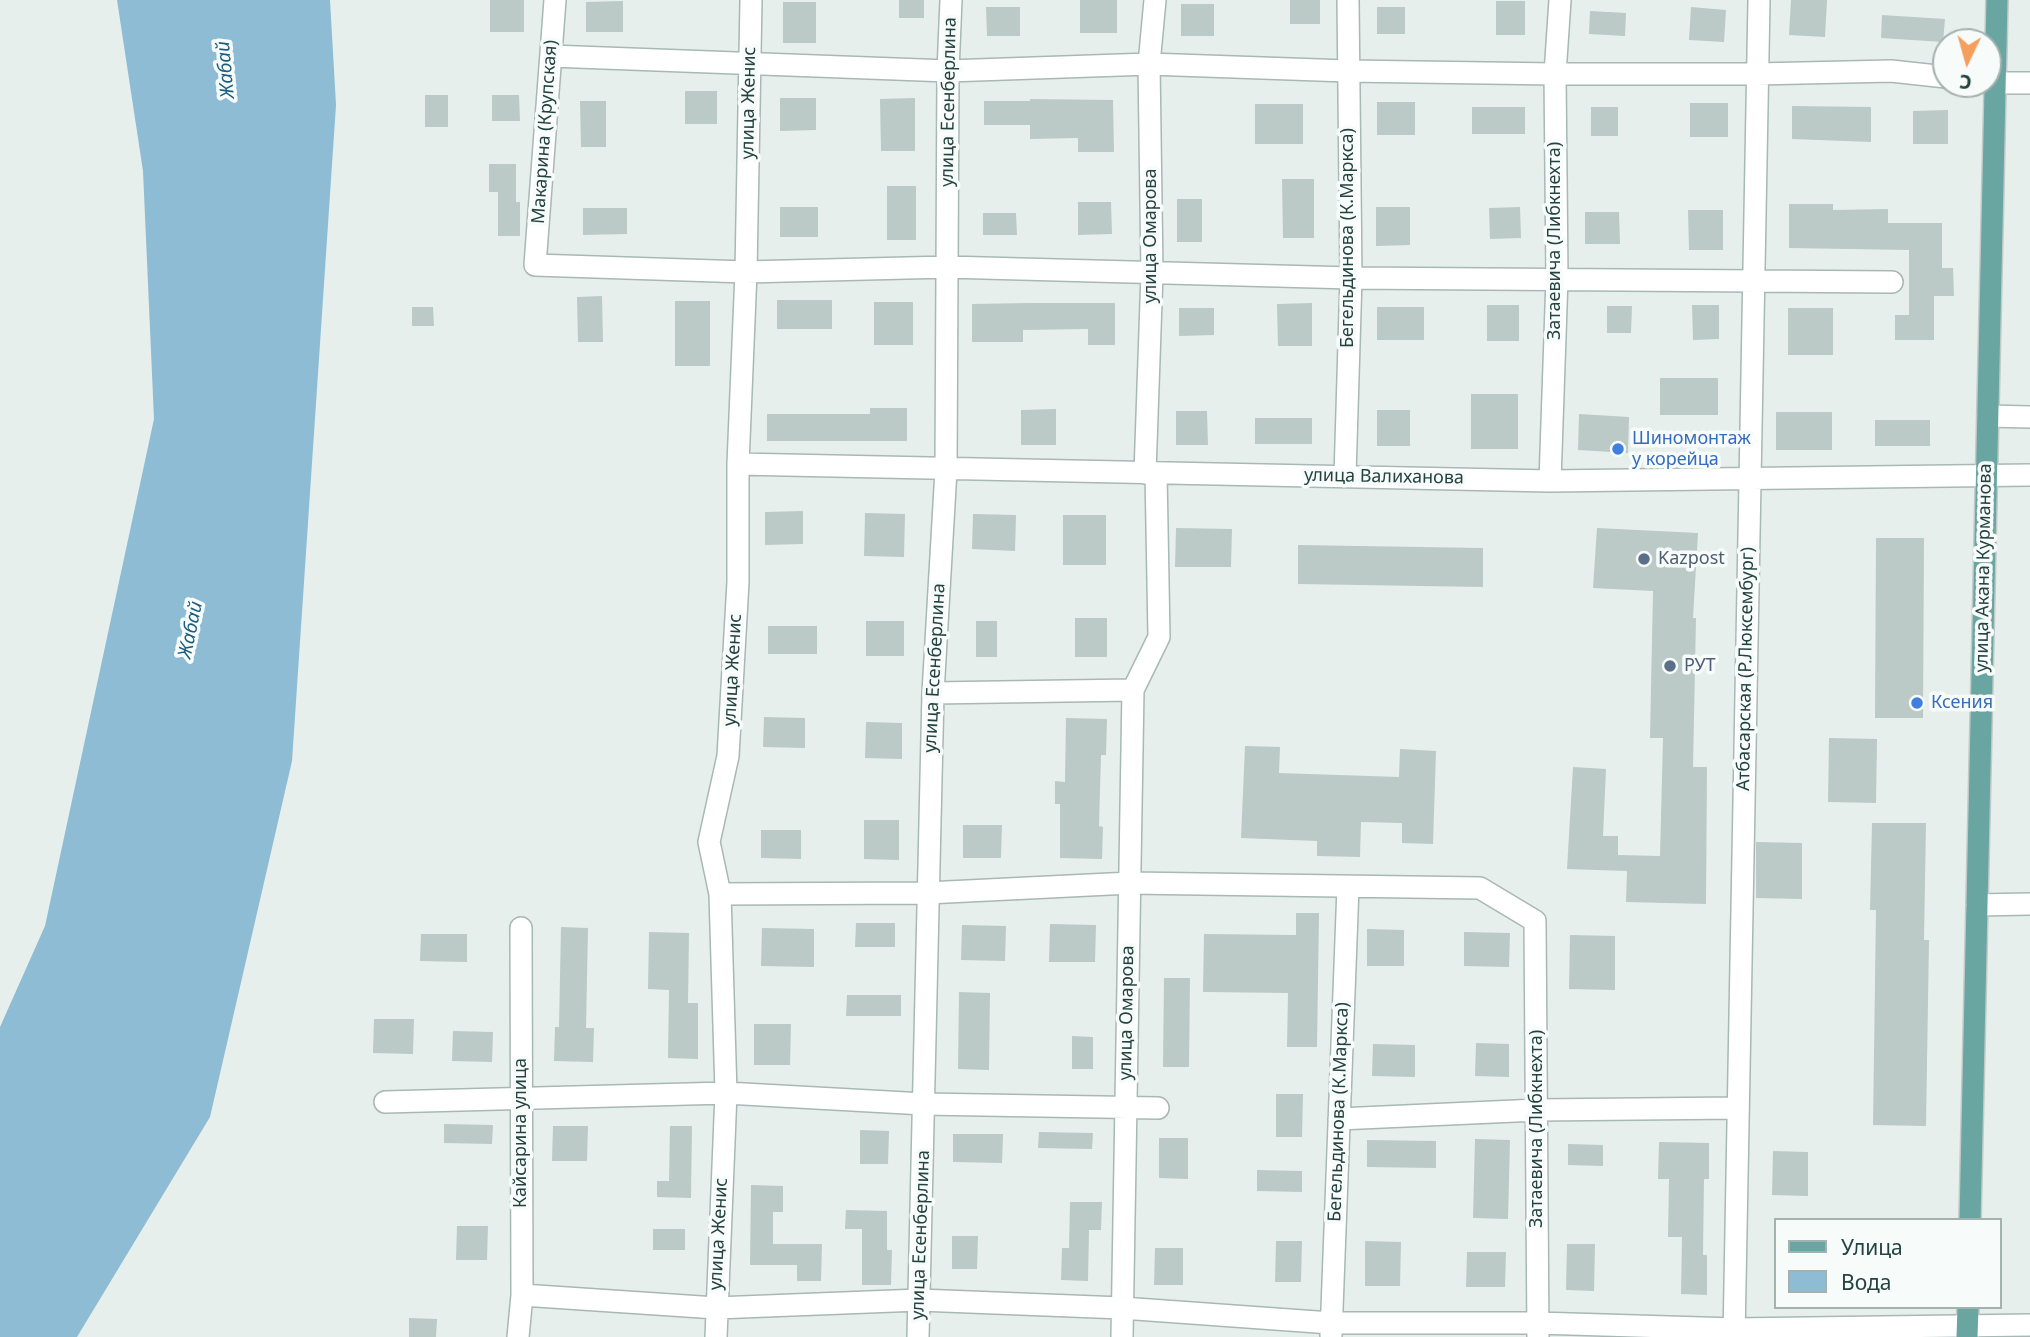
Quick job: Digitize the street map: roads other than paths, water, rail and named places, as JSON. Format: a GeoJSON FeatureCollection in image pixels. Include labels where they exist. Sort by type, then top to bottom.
{"type":"FeatureCollection","features":[{"type":"Feature","properties":{"kind":"main road","name":"улица Акана Курманова"},"geometry":{"type":"LineString","coordinates":[[1995,28],[1997,0]]}},
{"type":"Feature","properties":{"kind":"main road","name":"улица Акана Курманова"},"geometry":{"type":"LineString","coordinates":[[1970,1218],[1988,416],[1992,98]]}},
{"type":"Feature","properties":{"kind":"street","name":"Макарина (Крупская)"},"geometry":{"type":"LineString","coordinates":[[555,0],[535,265],[746,272]]}},
{"type":"Feature","properties":{"kind":"street","name":"улица Женис"},"geometry":{"type":"LineString","coordinates":[[716,1337],[726,1093],[720,894],[709,842],[728,755],[737,582],[751,0]]}},
{"type":"Feature","properties":{"kind":"street","name":"улица Есенберлина"},"geometry":{"type":"LineString","coordinates":[[918,1337],[933,694],[946,470],[948,71],[951,0]]}},
{"type":"Feature","properties":{"kind":"street","name":"улица Омарова"},"geometry":{"type":"LineString","coordinates":[[1122,1337],[1133,690],[1159,636],[1151,473],[1149,64],[1155,0]]}},
{"type":"Feature","properties":{"kind":"street","name":"Бегельдинова (К.Маркса)"},"geometry":{"type":"LineString","coordinates":[[1345,476],[1351,278],[1348,0]]}},
{"type":"Feature","properties":{"kind":"street","name":"Затаевича (Либкнехта)"},"geometry":{"type":"LineString","coordinates":[[1549,481],[1557,278],[1555,74],[1560,0]]}},
{"type":"Feature","properties":{"kind":"street","name":"Атбасарская (Р.Люксембург)"},"geometry":{"type":"LineString","coordinates":[[1734,1333],[1759,0]]}},
{"type":"Feature","properties":{"kind":"street"},"geometry":{"type":"LineString","coordinates":[[551,56],[948,71],[1149,64],[1555,74],[1891,71],[1932,76]]}},
{"type":"Feature","properties":{"kind":"street"},"geometry":{"type":"LineString","coordinates":[[2002,83],[2030,83]]}},
{"type":"Feature","properties":{"kind":"street"},"geometry":{"type":"LineString","coordinates":[[746,272],[947,267],[1351,278],[1892,282]]}},
{"type":"Feature","properties":{"kind":"street"},"geometry":{"type":"LineString","coordinates":[[1988,416],[2030,417]]}},
{"type":"Feature","properties":{"kind":"street","name":"улица Валиханова"},"geometry":{"type":"LineString","coordinates":[[738,464],[1549,481],[2030,475]]}},
{"type":"Feature","properties":{"kind":"street"},"geometry":{"type":"LineString","coordinates":[[933,694],[1133,690]]}},
{"type":"Feature","properties":{"kind":"street"},"geometry":{"type":"LineString","coordinates":[[720,894],[928,893],[1130,883],[1348,887]]}},
{"type":"Feature","properties":{"kind":"street","name":"Бегельдинова (К.Маркса)"},"geometry":{"type":"LineString","coordinates":[[1331,1330],[1348,887]]}},
{"type":"Feature","properties":{"kind":"street","name":"Затаевича (Либкнехта)"},"geometry":{"type":"LineString","coordinates":[[1348,887],[1480,888],[1535,921],[1538,1330]]}},
{"type":"Feature","properties":{"kind":"street"},"geometry":{"type":"LineString","coordinates":[[1977,905],[2030,904]]}},
{"type":"Feature","properties":{"kind":"street","name":"Кайсарина улица"},"geometry":{"type":"LineString","coordinates":[[518,1337],[522,1295],[521,928]]}},
{"type":"Feature","properties":{"kind":"street"},"geometry":{"type":"LineString","coordinates":[[385,1102],[726,1093],[924,1104],[1158,1108]]}},
{"type":"Feature","properties":{"kind":"street"},"geometry":{"type":"LineString","coordinates":[[1339,1119],[1537,1110],[1738,1108]]}},
{"type":"Feature","properties":{"kind":"street"},"geometry":{"type":"LineString","coordinates":[[522,1295],[716,1308],[919,1300],[1122,1308],[1331,1330],[1734,1333],[1968,1323],[2030,1325]]}},
{"type":"Feature","properties":{"kind":"water","name":"Жабай"},"geometry":{"type":"Polygon","coordinates":[[[117,0],[330,0],[336,105],[292,761],[210,1117],[77,1337],[0,1337],[0,1027],[45,926],[154,419],[143,171],[117,0]]]}},
{"type":"Feature","properties":{"kind":"place","name":"Шиномонтаж у корейца"},"geometry":{"type":"Point","coordinates":[1618,449]}},
{"type":"Feature","properties":{"kind":"place","name":"Kazpost"},"geometry":{"type":"Point","coordinates":[1644,559]}},
{"type":"Feature","properties":{"kind":"place","name":"РУТ"},"geometry":{"type":"Point","coordinates":[1670,666]}},
{"type":"Feature","properties":{"kind":"place","name":"Ксения"},"geometry":{"type":"Point","coordinates":[1917,703]}}]}
